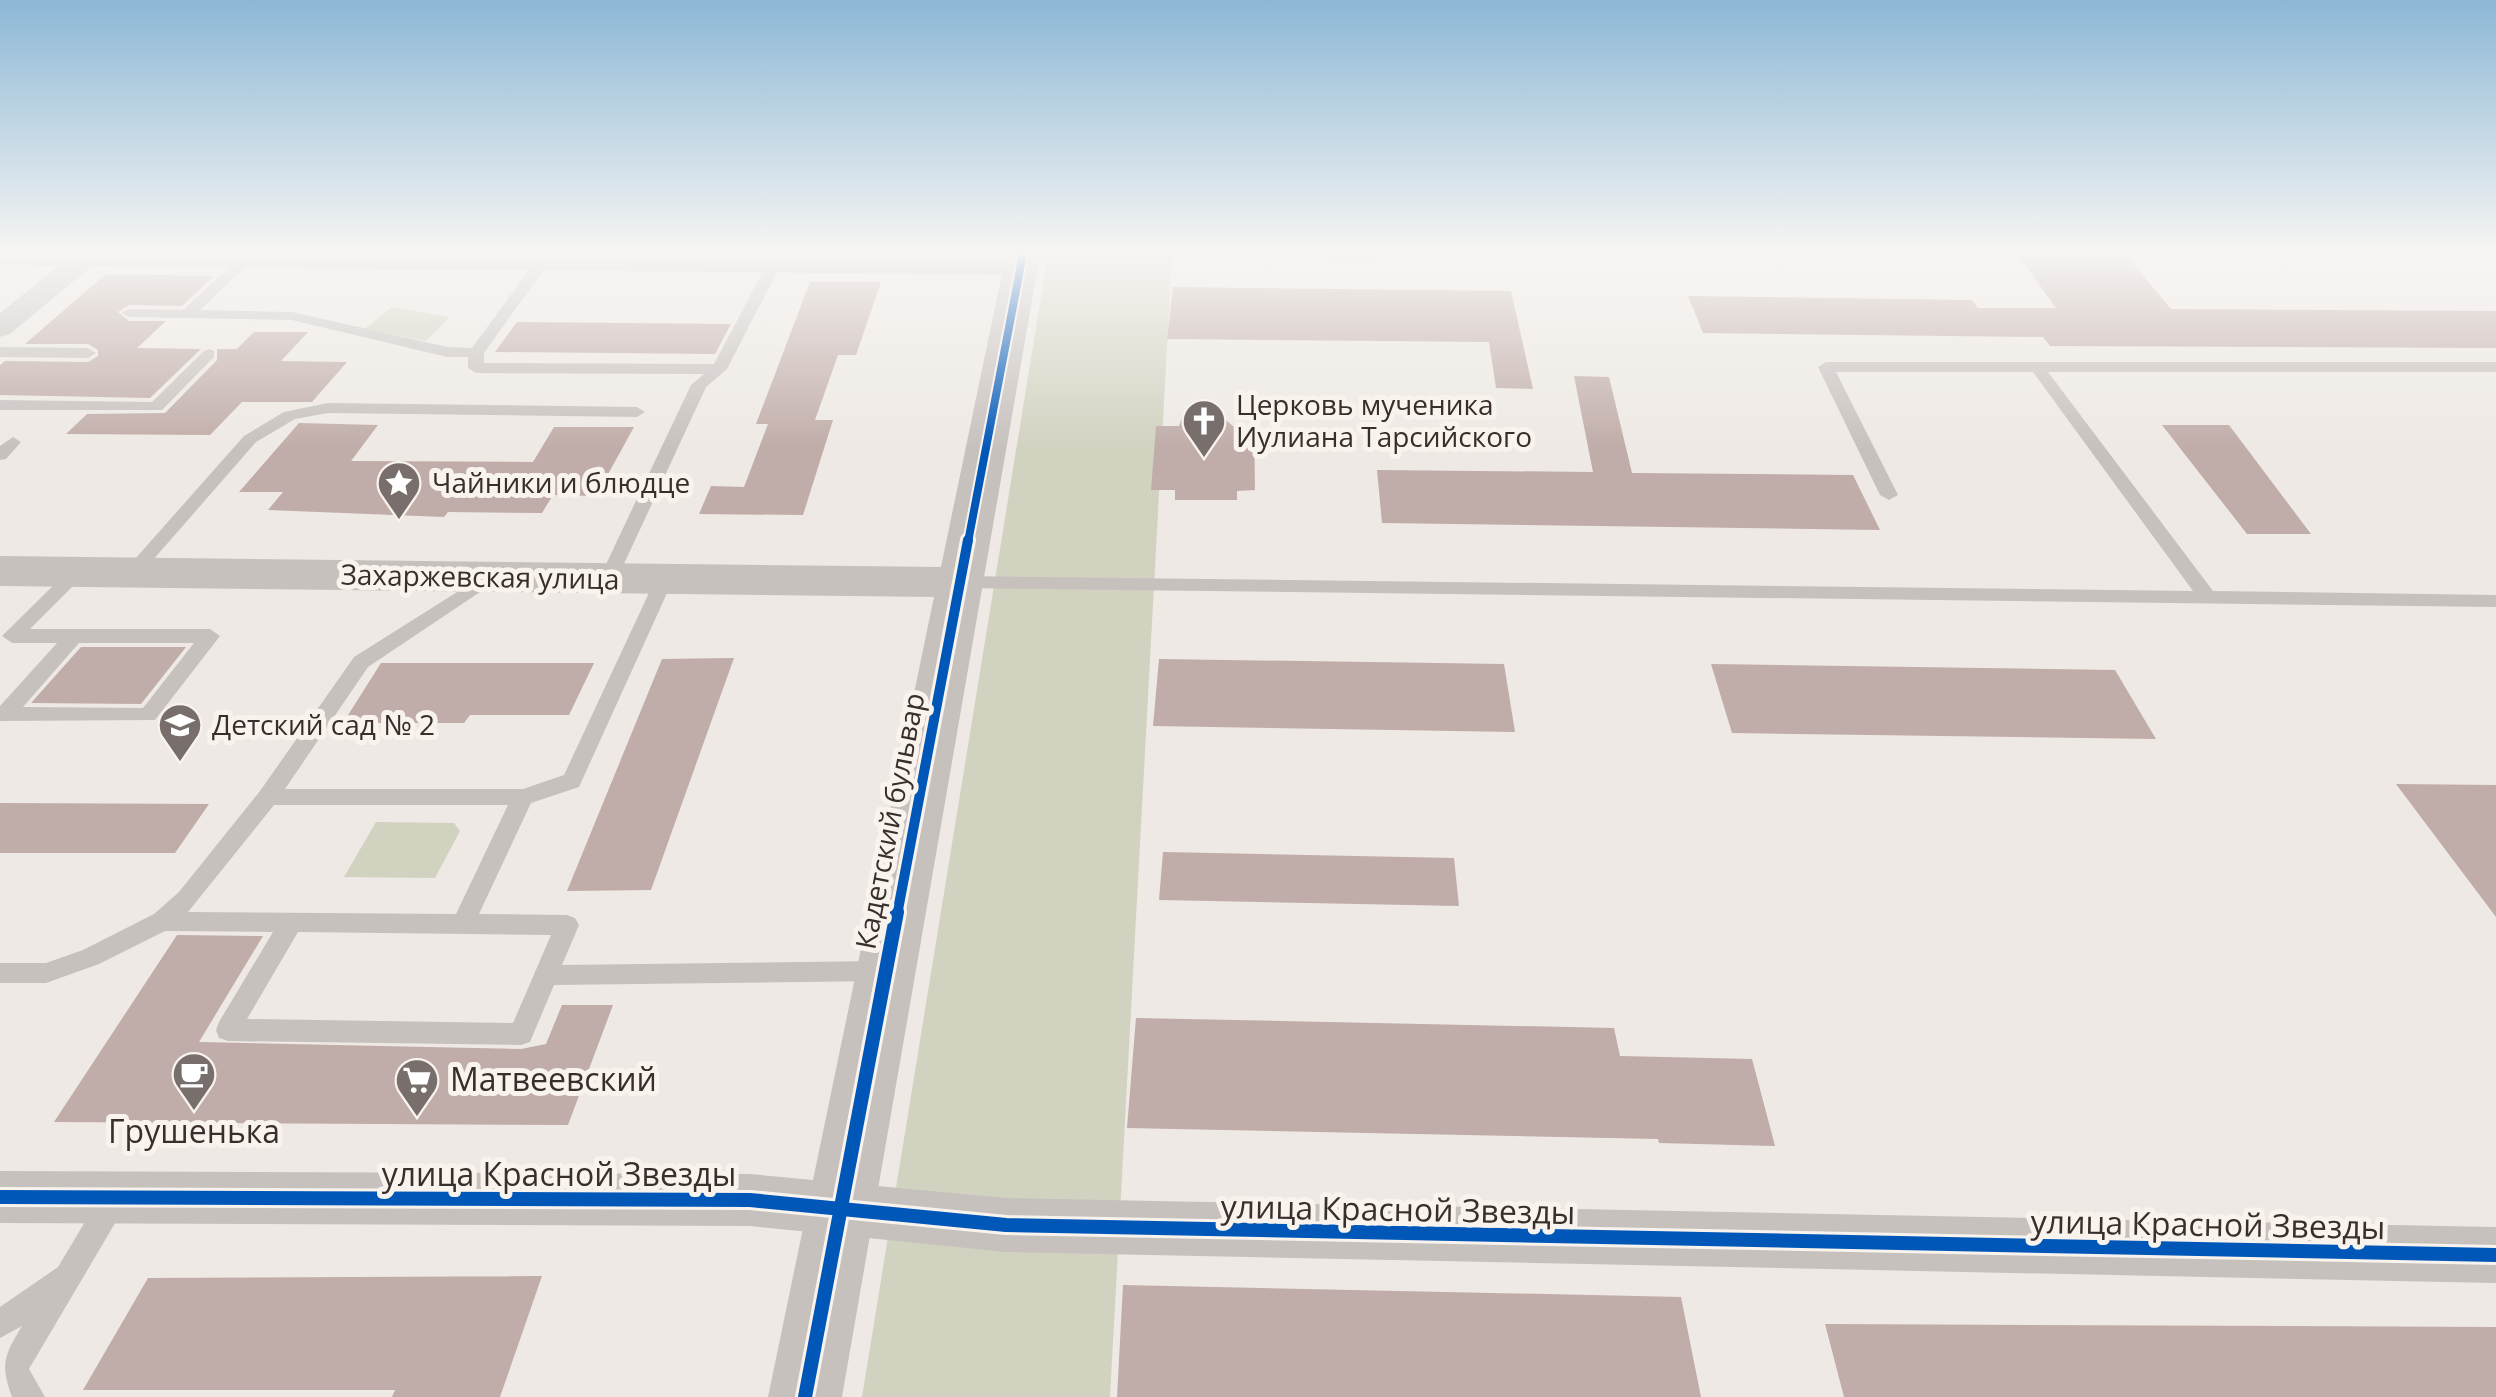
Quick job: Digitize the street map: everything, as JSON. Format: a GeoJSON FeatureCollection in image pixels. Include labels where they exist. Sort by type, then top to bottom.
{"type":"FeatureCollection","features":[{"type":"Feature","properties":{"kind":"street","name":"Кадетский бульвар"},"geometry":{"type":"LineString","coordinates":[[805,1397],[1011,319]]}},
{"type":"Feature","properties":{"kind":"street","name":"Захаржевская улица"},"geometry":{"type":"LineString","coordinates":[[0,571],[960,582]]}},
{"type":"Feature","properties":{"kind":"street","name":"улица Красной Звезды"},"geometry":{"type":"LineString","coordinates":[[0,1197],[750,1200],[950,1223],[1350,1235],[2496,1255]]}},
{"type":"Feature","properties":{"kind":"lane"},"geometry":{"type":"LineString","coordinates":[[306,319],[447,352],[476,354]]}},
{"type":"Feature","properties":{"kind":"lane"},"geometry":{"type":"LineString","coordinates":[[505,319],[476,354],[476,368],[719,370]]}},
{"type":"Feature","properties":{"kind":"lane"},"geometry":{"type":"LineString","coordinates":[[608,579],[699,386],[719,370],[755,319]]}},
{"type":"Feature","properties":{"kind":"lane"},"geometry":{"type":"LineString","coordinates":[[0,352],[88,353]]}},
{"type":"Feature","properties":{"kind":"lane"},"geometry":{"type":"LineString","coordinates":[[0,404],[156,407],[210,354]]}},
{"type":"Feature","properties":{"kind":"lane"},"geometry":{"type":"LineString","coordinates":[[2037,367],[2207,598]]}},
{"type":"Feature","properties":{"kind":"lane"},"geometry":{"type":"LineString","coordinates":[[1889,494],[1826,368],[2496,368]]}},
{"type":"Feature","properties":{"kind":"lane"},"geometry":{"type":"LineString","coordinates":[[133,572],[250,439],[290,415],[328,408],[637,412]]}},
{"type":"Feature","properties":{"kind":"lane"},"geometry":{"type":"LineString","coordinates":[[6,643],[77,572]]}},
{"type":"Feature","properties":{"kind":"lane"},"geometry":{"type":"LineString","coordinates":[[0,973],[46,973],[162,921],[187,899],[268,797],[361,662],[491,577]]}},
{"type":"Feature","properties":{"kind":"lane"},"geometry":{"type":"LineString","coordinates":[[268,797],[523,797],[572,782],[664,580]]}},
{"type":"Feature","properties":{"kind":"lane"},"geometry":{"type":"LineString","coordinates":[[960,582],[2496,601]]}},
{"type":"Feature","properties":{"kind":"lane"},"geometry":{"type":"LineString","coordinates":[[3,714],[148,716],[210,636],[74,636],[6,643]]}},
{"type":"Feature","properties":{"kind":"lane"},"geometry":{"type":"LineString","coordinates":[[3,714],[74,636]]}},
{"type":"Feature","properties":{"kind":"lane"},"geometry":{"type":"LineString","coordinates":[[462,924],[523,797]]}},
{"type":"Feature","properties":{"kind":"lane"},"geometry":{"type":"LineString","coordinates":[[162,921],[567,925],[521,1034],[228,1030],[291,923]]}},
{"type":"Feature","properties":{"kind":"lane"},"geometry":{"type":"LineString","coordinates":[[546,975],[884,972]]}},
{"type":"Feature","properties":{"kind":"lane"},"geometry":{"type":"LineString","coordinates":[[30,1397],[12,1370],[114,1198]]}},
{"type":"Feature","properties":{"kind":"lane"},"geometry":{"type":"LineString","coordinates":[[0,1324],[68,1277]]}},
{"type":"Feature","properties":{"kind":"green space"},"geometry":{"type":"Polygon","coordinates":[[[377,319],[447,319],[426,341],[365,329],[377,319]]]}},
{"type":"Feature","properties":{"kind":"green space"},"geometry":{"type":"Polygon","coordinates":[[[1037,319],[1168,319],[1110,1397],[862,1397],[1037,319]]]}},
{"type":"Feature","properties":{"kind":"green space"},"geometry":{"type":"Polygon","coordinates":[[[376,822],[454,823],[460,831],[435,878],[344,877],[376,822]]]}},
{"type":"Feature","properties":{"kind":"building"},"geometry":{"type":"Polygon","coordinates":[[[54,319],[127,319],[166,321],[137,348],[201,349],[150,398],[0,395],[0,365],[5,361],[88,362],[98,356],[98,350],[88,344],[25,344],[54,319]]]}},
{"type":"Feature","properties":{"kind":"building"},"geometry":{"type":"Polygon","coordinates":[[[796,319],[868,319],[856,355],[838,355],[815,420],[833,420],[803,515],[699,514],[711,486],[744,487],[768,424],[756,424],[796,319]]]}},
{"type":"Feature","properties":{"kind":"building"},"geometry":{"type":"Polygon","coordinates":[[[1169,319],[1517,319],[1533,389],[1496,388],[1489,342],[1167,339],[1169,319]]]}},
{"type":"Feature","properties":{"kind":"building"},"geometry":{"type":"Polygon","coordinates":[[[1697,319],[2496,319],[2496,348],[2050,346],[2043,337],[1703,333],[1697,319]]]}},
{"type":"Feature","properties":{"kind":"building"},"geometry":{"type":"Polygon","coordinates":[[[517,322],[731,324],[715,354],[495,352],[517,322]]]}},
{"type":"Feature","properties":{"kind":"building"},"geometry":{"type":"Polygon","coordinates":[[[254,332],[308,332],[281,361],[347,362],[312,402],[242,402],[210,435],[66,434],[87,414],[165,413],[217,360],[217,349],[237,349],[254,332]]]}},
{"type":"Feature","properties":{"kind":"building"},"geometry":{"type":"Polygon","coordinates":[[[1574,376],[1609,377],[1632,473],[1853,475],[1880,530],[1382,523],[1377,470],[1593,472],[1574,376]]]}},
{"type":"Feature","properties":{"kind":"building","name":"Церковь мученика Иулиана Тарсийского"},"geometry":{"type":"Polygon","coordinates":[[[1204,413],[1220,415],[1234,427],[1254,427],[1255,490],[1237,491],[1237,500],[1175,500],[1175,490],[1151,490],[1156,426],[1179,426],[1182,418],[1204,413]]]}},
{"type":"Feature","properties":{"kind":"building"},"geometry":{"type":"Polygon","coordinates":[[[299,423],[378,425],[351,461],[533,462],[554,427],[634,427],[596,496],[553,495],[542,513],[448,512],[444,517],[268,510],[283,492],[239,492],[299,423]]]}},
{"type":"Feature","properties":{"kind":"building"},"geometry":{"type":"Polygon","coordinates":[[[2162,425],[2229,425],[2311,534],[2247,534],[2162,425]]]}},
{"type":"Feature","properties":{"kind":"building"},"geometry":{"type":"Polygon","coordinates":[[[81,647],[186,647],[141,704],[31,703],[81,647]]]}},
{"type":"Feature","properties":{"kind":"building"},"geometry":{"type":"Polygon","coordinates":[[[734,658],[651,890],[567,891],[662,659],[734,658]]]}},
{"type":"Feature","properties":{"kind":"building"},"geometry":{"type":"Polygon","coordinates":[[[1159,659],[1504,664],[1515,732],[1153,726],[1159,659]]]}},
{"type":"Feature","properties":{"kind":"building"},"geometry":{"type":"Polygon","coordinates":[[[381,663],[594,663],[569,715],[470,715],[464,723],[343,723],[381,663]]]}},
{"type":"Feature","properties":{"kind":"building"},"geometry":{"type":"Polygon","coordinates":[[[1711,664],[2115,670],[2156,739],[1732,733],[1711,664]]]}},
{"type":"Feature","properties":{"kind":"building"},"geometry":{"type":"Polygon","coordinates":[[[2396,784],[2496,785],[2496,917],[2396,784]]]}},
{"type":"Feature","properties":{"kind":"building"},"geometry":{"type":"Polygon","coordinates":[[[0,803],[209,804],[175,853],[0,853],[0,803]]]}},
{"type":"Feature","properties":{"kind":"building"},"geometry":{"type":"Polygon","coordinates":[[[1163,852],[1454,858],[1459,906],[1159,900],[1163,852]]]}},
{"type":"Feature","properties":{"kind":"building"},"geometry":{"type":"Polygon","coordinates":[[[177,935],[263,936],[199,1042],[521,1049],[546,1044],[562,1005],[613,1005],[568,1125],[54,1122],[177,935]]]}},
{"type":"Feature","properties":{"kind":"building"},"geometry":{"type":"Polygon","coordinates":[[[1136,1018],[1614,1028],[1620,1056],[1752,1059],[1775,1146],[1659,1143],[1658,1139],[1127,1128],[1136,1018]]]}},
{"type":"Feature","properties":{"kind":"building"},"geometry":{"type":"Polygon","coordinates":[[[542,1276],[500,1397],[392,1397],[395,1390],[83,1390],[148,1278],[542,1276]]]}},
{"type":"Feature","properties":{"kind":"building"},"geometry":{"type":"Polygon","coordinates":[[[1123,1285],[1681,1297],[1701,1397],[1117,1397],[1123,1285]]]}},
{"type":"Feature","properties":{"kind":"building"},"geometry":{"type":"Polygon","coordinates":[[[1825,1324],[2496,1327],[2496,1397],[1844,1397],[1825,1324]]]}},
{"type":"Feature","properties":{"kind":"cycle path"},"geometry":{"type":"LineString","coordinates":[[805,1397],[1011,319]]}},
{"type":"Feature","properties":{"kind":"cycle path"},"geometry":{"type":"LineString","coordinates":[[0,1197],[750,1200],[1006,1225],[2496,1255]]}},
{"type":"Feature","properties":{"kind":"place","name":"Церковь мученика Иулиана Тарсийского"},"geometry":{"type":"Point","coordinates":[1204,459]}},
{"type":"Feature","properties":{"kind":"place","name":"Чайники и блюдце"},"geometry":{"type":"Point","coordinates":[399,521]}},
{"type":"Feature","properties":{"kind":"place","name":"Детский сад № 2"},"geometry":{"type":"Point","coordinates":[180,763]}},
{"type":"Feature","properties":{"kind":"place","name":"Грушенька"},"geometry":{"type":"Point","coordinates":[194,1112]}},
{"type":"Feature","properties":{"kind":"place","name":"Матвеевский"},"geometry":{"type":"Point","coordinates":[417,1118]}}]}
